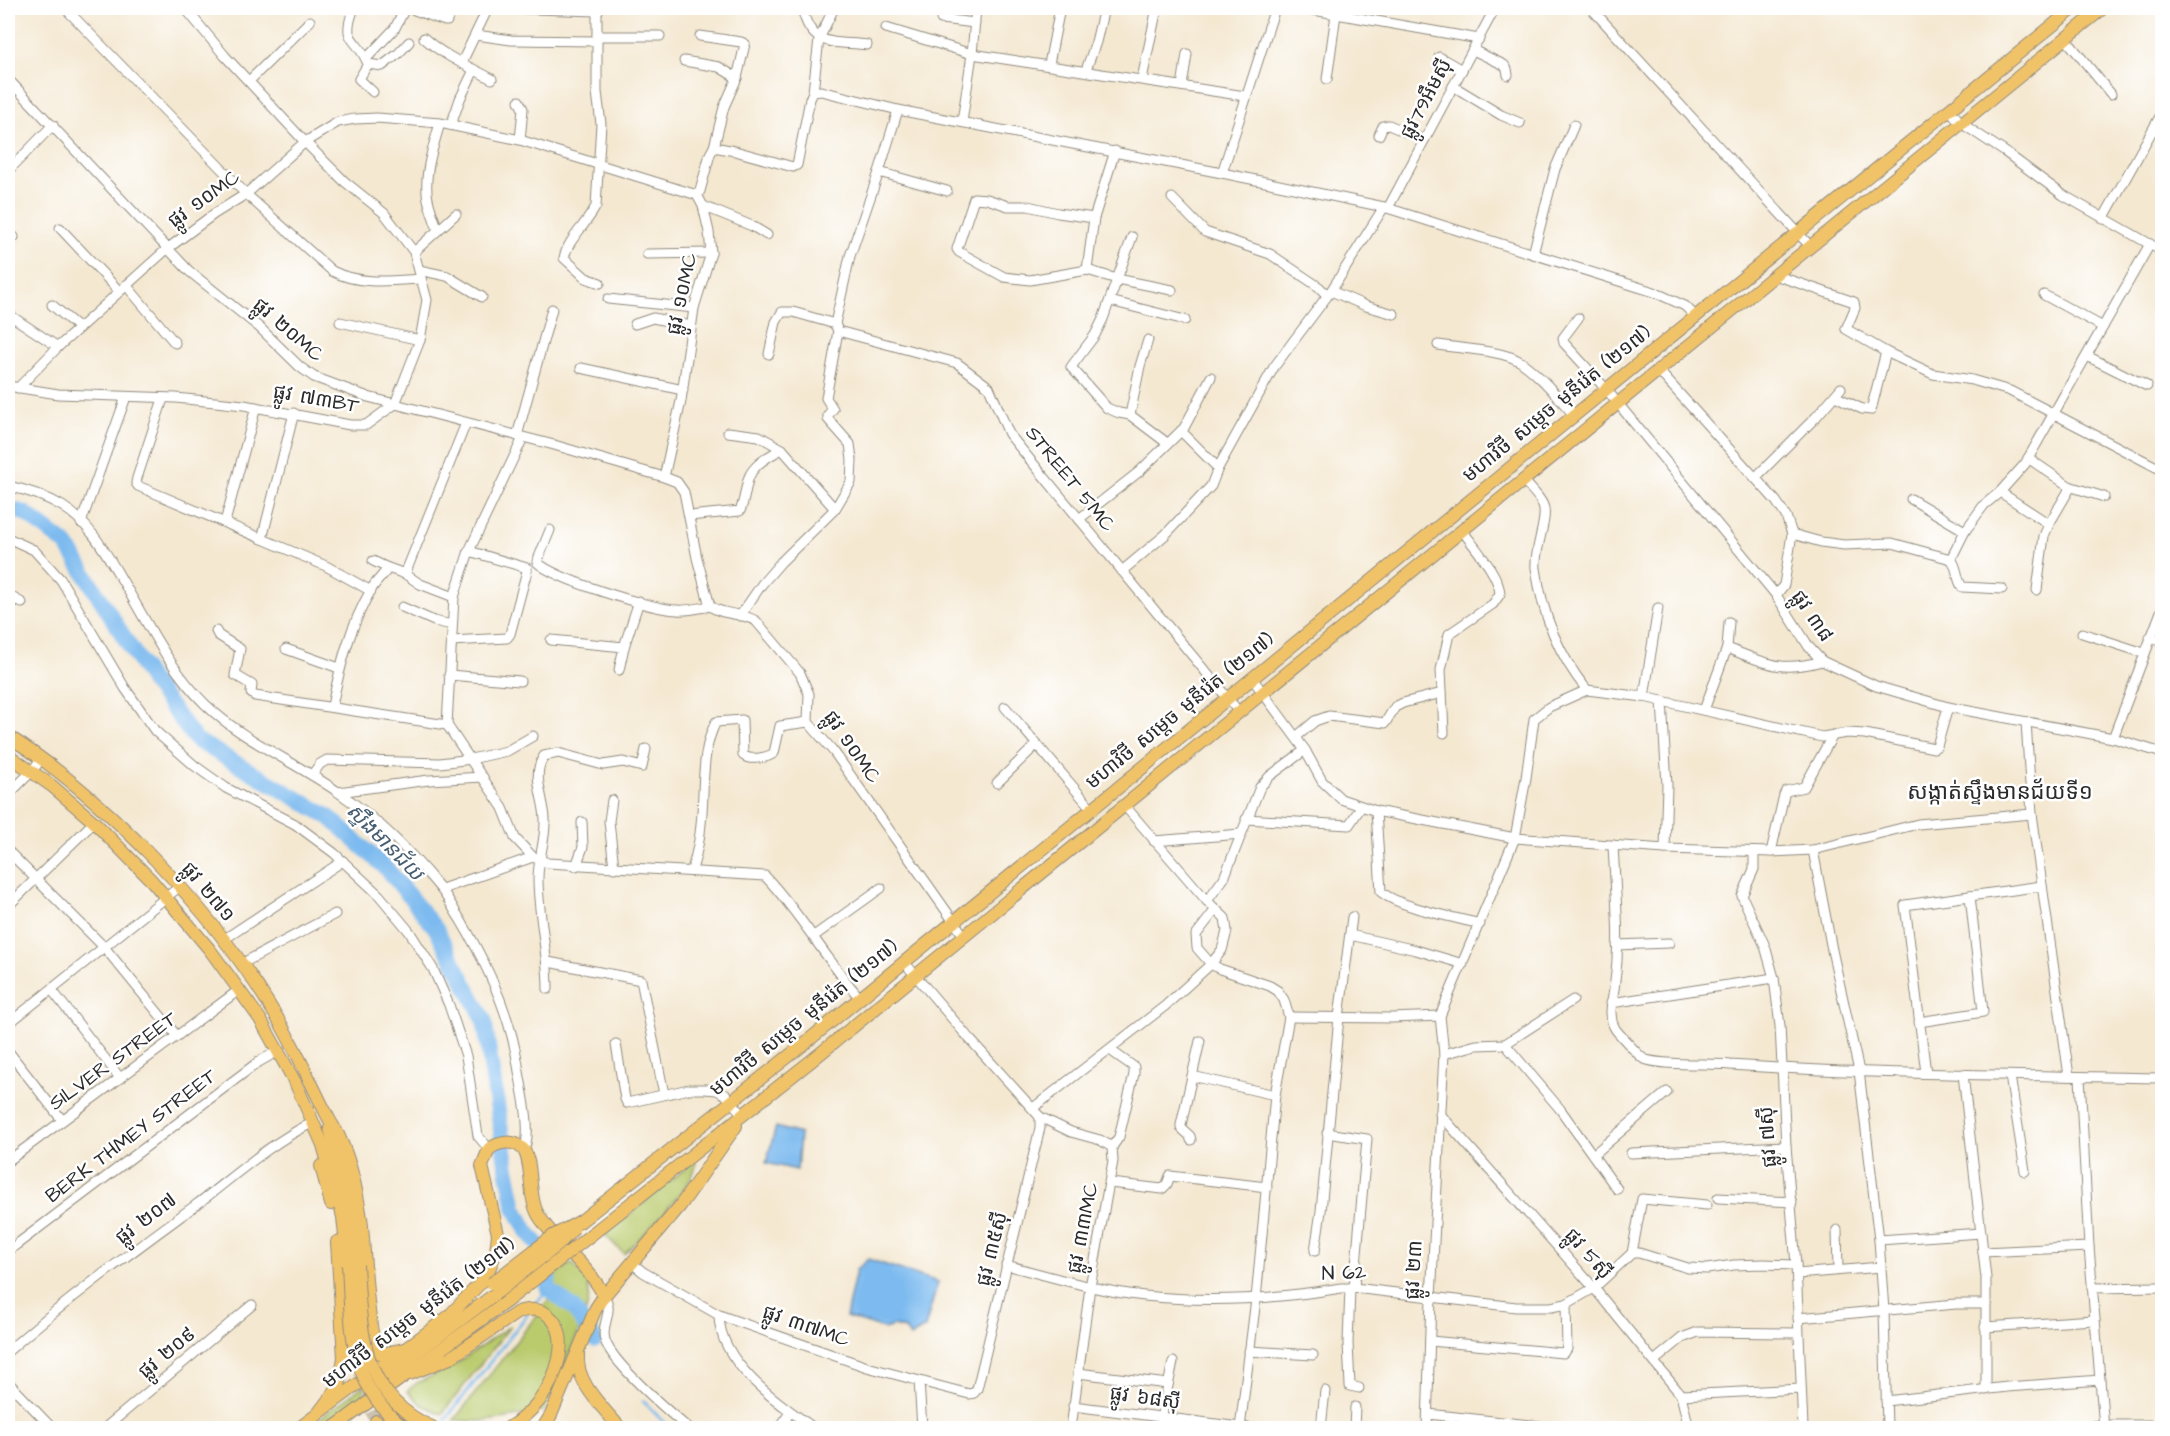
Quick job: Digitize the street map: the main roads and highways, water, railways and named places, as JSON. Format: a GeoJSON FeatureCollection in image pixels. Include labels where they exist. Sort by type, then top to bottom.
{"type":"FeatureCollection","features":[{"type":"Feature","properties":{"kind":"main road","name":"មហាវិថី សម្តេច មុនីរ៉េត (២១៧)"},"geometry":{"type":"LineString","coordinates":[[333,1428],[410,1374],[500,1292],[559,1244],[581,1221],[732,1102],[2074,8]]}},
{"type":"Feature","properties":{"kind":"main road","name":"មហាវិថី សម្តេច មុនីរ៉េត (២១៧)"},"geometry":{"type":"LineString","coordinates":[[299,1428],[450,1315],[500,1292],[592,1234],[915,976],[2103,8]]}},
{"type":"Feature","properties":{"kind":"main road","name":"ផ្លូវ ២៧១"},"geometry":{"type":"LineString","coordinates":[[8,736],[42,758],[106,812],[179,887],[223,940],[273,1010],[292,1043],[327,1117]]}},
{"type":"Feature","properties":{"kind":"main road","name":"ផ្លូវ ២៧១"},"geometry":{"type":"LineString","coordinates":[[8,755],[32,771],[94,822],[167,897],[239,990],[278,1051],[295,1082],[312,1123]]}},
{"type":"Feature","properties":{"kind":"main road"},"geometry":{"type":"LineString","coordinates":[[543,1428],[551,1415],[596,1308],[680,1206],[743,1115]]}},
{"type":"Feature","properties":{"kind":"main road"},"geometry":{"type":"LineString","coordinates":[[327,1117],[348,1196],[352,1265],[352,1337],[358,1365],[364,1381],[376,1400],[389,1416],[404,1428]]}},
{"type":"Feature","properties":{"kind":"main road"},"geometry":{"type":"LineString","coordinates":[[327,1117],[341,1139],[358,1201],[373,1343],[377,1352],[381,1354],[404,1349]]}},
{"type":"Feature","properties":{"kind":"main road"},"geometry":{"type":"LineString","coordinates":[[312,1123],[323,1145],[343,1217],[362,1335],[372,1369],[388,1394],[400,1406],[416,1419],[434,1428]]}},
{"type":"Feature","properties":{"kind":"main road"},"geometry":{"type":"LineString","coordinates":[[312,1123],[336,1233],[344,1358],[339,1386],[317,1415]]}},
{"type":"Feature","properties":{"kind":"main road"},"geometry":{"type":"LineString","coordinates":[[450,1315],[486,1277],[496,1252],[498,1234],[482,1166],[489,1149],[507,1142],[523,1150],[527,1159],[531,1197],[539,1216],[589,1271],[604,1296]]}},
{"type":"Feature","properties":{"kind":"main road"},"geometry":{"type":"LineString","coordinates":[[388,1374],[500,1292]]}},
{"type":"Feature","properties":{"kind":"main road"},"geometry":{"type":"LineString","coordinates":[[410,1374],[450,1358],[510,1316],[528,1309],[546,1313],[556,1325],[561,1339],[556,1365],[544,1393],[524,1417],[508,1428]]}},
{"type":"Feature","properties":{"kind":"main road"},"geometry":{"type":"LineString","coordinates":[[580,1344],[579,1370],[584,1382],[620,1428]]}},
{"type":"Feature","properties":{"kind":"water"},"geometry":{"type":"Polygon","coordinates":[[[776,1127],[800,1134],[797,1170],[766,1163],[776,1127]]]}},
{"type":"Feature","properties":{"kind":"water"},"geometry":{"type":"Polygon","coordinates":[[[868,1259],[938,1282],[925,1328],[910,1337],[905,1329],[893,1326],[884,1329],[846,1317],[856,1270],[868,1259]]]}},
{"type":"Feature","properties":{"kind":"waterway","name":"ស្ទឹងមានជ័យ"},"geometry":{"type":"LineString","coordinates":[[8,509],[25,513],[67,545],[152,682],[196,740],[329,817],[387,869],[436,929],[484,1019],[515,1208],[527,1231],[549,1258],[548,1289],[573,1308],[595,1340]]}},
{"type":"Feature","properties":{"kind":"waterway"},"geometry":{"type":"LineString","coordinates":[[535,1305],[548,1289]]}},
{"type":"Feature","properties":{"kind":"waterway"},"geometry":{"type":"LineString","coordinates":[[445,1420],[527,1315]]}},
{"type":"Feature","properties":{"kind":"waterway","name":"ស្ទឹងមានជ័យ"},"geometry":{"type":"LineString","coordinates":[[643,1401],[670,1428]]}},
{"type":"Feature","properties":{"kind":"tunnel"},"geometry":{"type":"LineString","coordinates":[[368,1394],[369,1407],[376,1421]]}},
{"type":"Feature","properties":{"kind":"district","name":"សង្កាត់ស្ទឹងមានជ័យទី១"},"geometry":{"type":"Point","coordinates":[2000,792]}}]}
